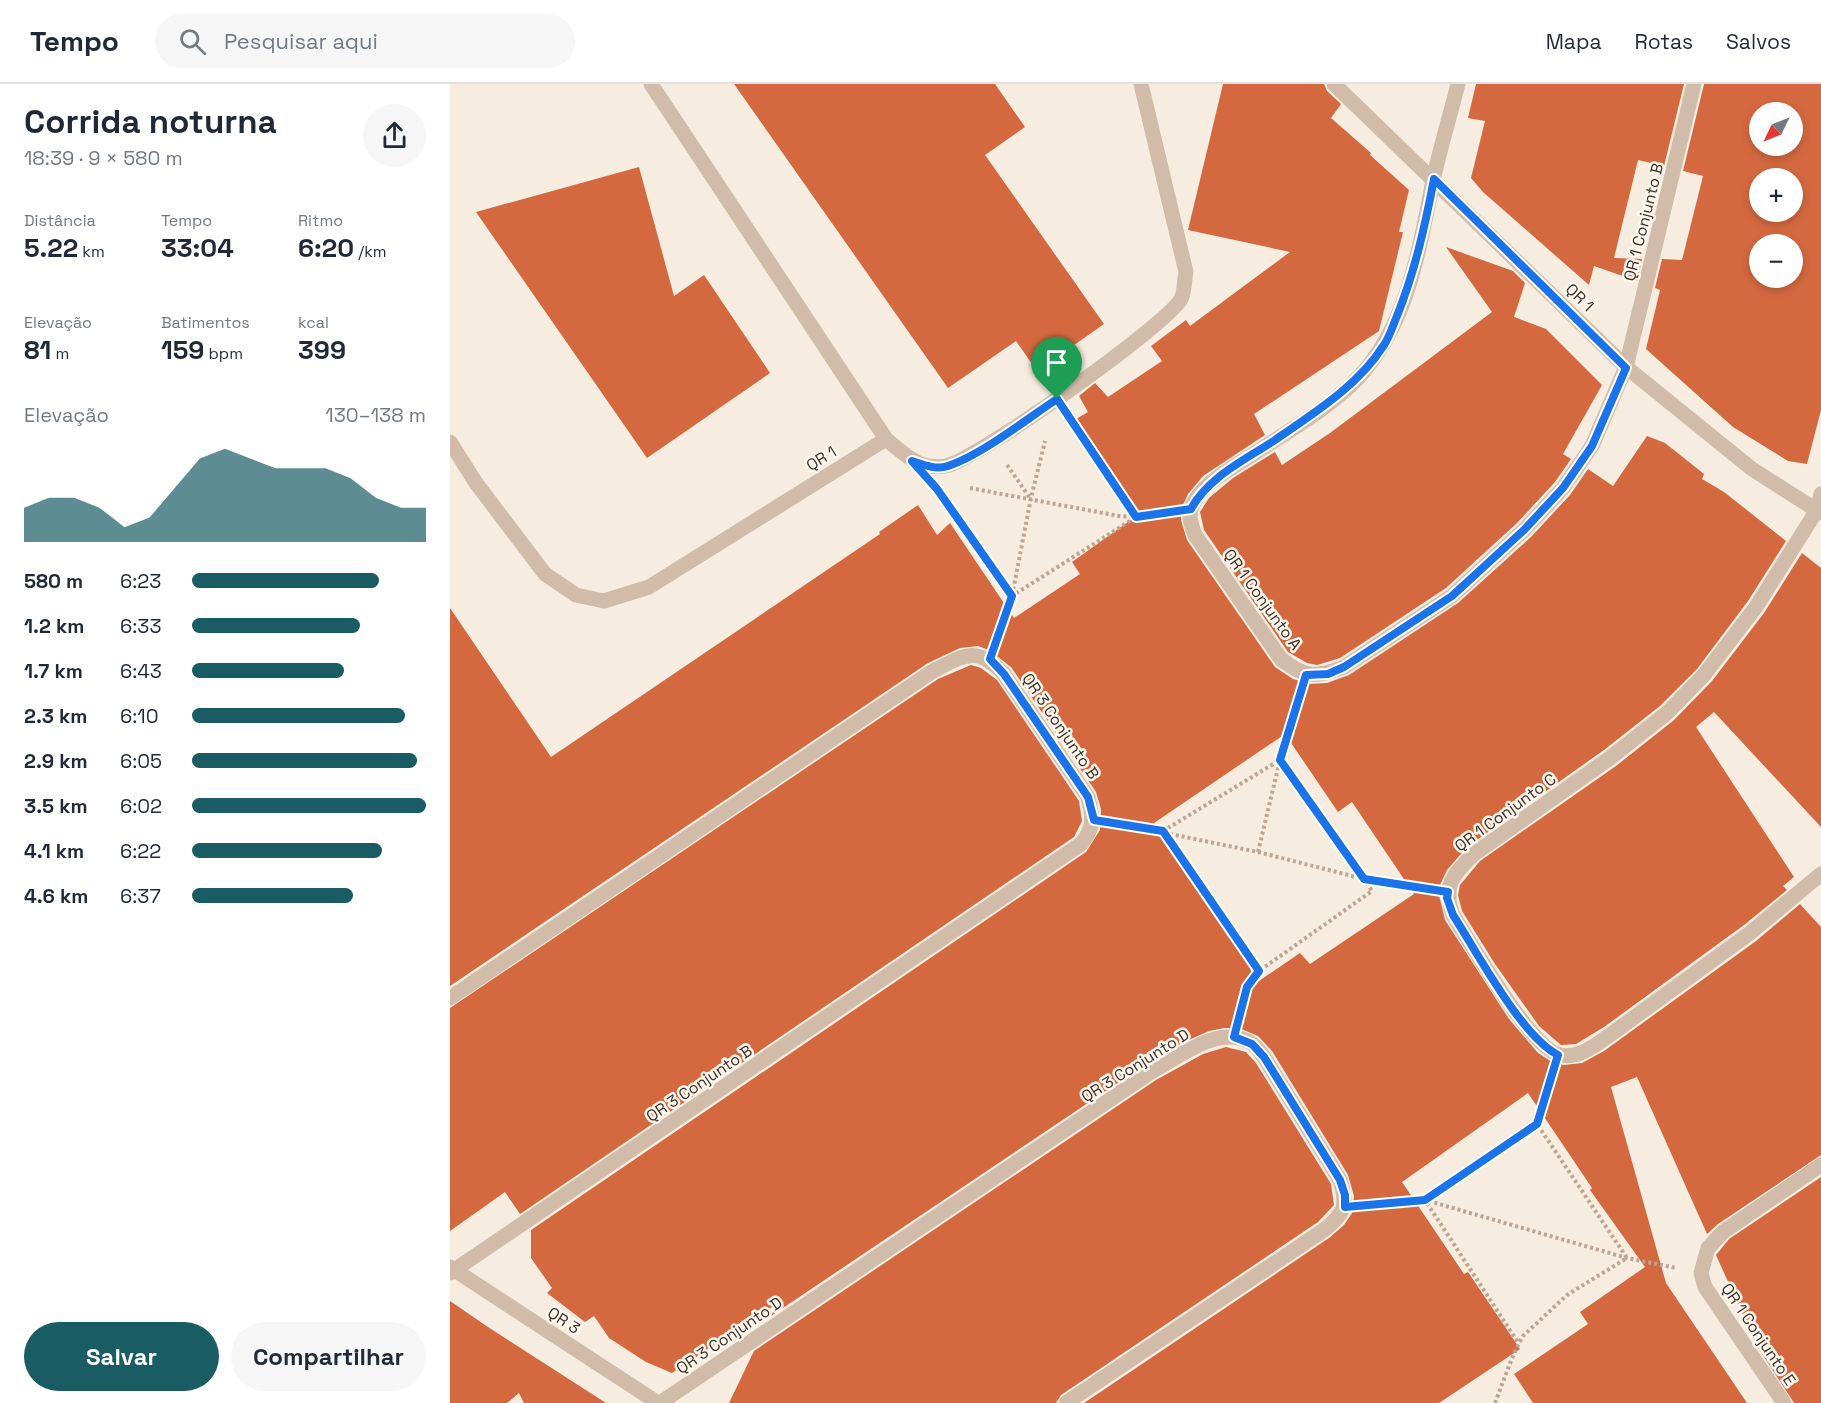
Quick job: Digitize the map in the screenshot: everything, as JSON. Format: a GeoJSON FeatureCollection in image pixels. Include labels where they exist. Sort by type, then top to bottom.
{"type":"FeatureCollection","features":[{"type":"Feature","properties":{"kind":"street"},"geometry":{"type":"LineString","coordinates":[[651,84],[886,439],[912,461],[928,467],[947,466],[1060,404],[1164,319],[1181,299],[1186,272],[1140,84]]}},
{"type":"Feature","properties":{"kind":"street","name":"QR 1"},"geometry":{"type":"LineString","coordinates":[[1334,84],[1626,368],[1752,469],[1819,512]]}},
{"type":"Feature","properties":{"kind":"street"},"geometry":{"type":"LineString","coordinates":[[1191,509],[1196,498],[1213,481],[1321,409],[1358,378],[1385,344],[1405,295],[1421,245],[1434,179],[1458,84]]}},
{"type":"Feature","properties":{"kind":"street","name":"QR 1 Conjunto B"},"geometry":{"type":"LineString","coordinates":[[1626,368],[1694,84]]}},
{"type":"Feature","properties":{"kind":"street"},"geometry":{"type":"LineString","coordinates":[[1306,675],[1328,674],[1344,667],[1452,596],[1524,530],[1563,488],[1592,446],[1626,368]]}},
{"type":"Feature","properties":{"kind":"street","name":"QR 1"},"geometry":{"type":"LineString","coordinates":[[450,442],[476,483],[545,574],[576,595],[604,601],[649,587],[886,439]]}},
{"type":"Feature","properties":{"kind":"street","name":"QR 1 Conjunto C"},"geometry":{"type":"LineString","coordinates":[[1448,892],[1454,873],[1474,854],[1610,758],[1667,713],[1704,675],[1756,607],[1819,512],[1821,494]]}},
{"type":"Feature","properties":{"kind":"street","name":"QR 1 Conjunto A"},"geometry":{"type":"LineString","coordinates":[[1191,509],[1190,522],[1195,535],[1281,659],[1294,670],[1306,675]]}},
{"type":"Feature","properties":{"kind":"street"},"geometry":{"type":"LineString","coordinates":[[450,998],[933,671],[961,658],[976,655],[990,659]]}},
{"type":"Feature","properties":{"kind":"street","name":"QR 3 Conjunto B"},"geometry":{"type":"LineString","coordinates":[[452,1270],[1081,844],[1090,833],[1094,820],[1088,797],[1004,674],[990,659]]}},
{"type":"Feature","properties":{"kind":"street"},"geometry":{"type":"LineString","coordinates":[[1448,892],[1447,898],[1453,915],[1527,1029],[1546,1049],[1558,1055],[1574,1056],[1611,1035],[1750,933],[1821,874]]}},
{"type":"Feature","properties":{"kind":"street","name":"QR 3 Conjunto D"},"geometry":{"type":"LineString","coordinates":[[659,1403],[1151,1072],[1210,1040],[1225,1036],[1234,1037]]}},
{"type":"Feature","properties":{"kind":"street"},"geometry":{"type":"LineString","coordinates":[[1066,1403],[1324,1230],[1338,1218],[1345,1207],[1345,1195],[1340,1180],[1264,1057],[1252,1044],[1234,1037]]}},
{"type":"Feature","properties":{"kind":"street","name":"QR 1 Conjunto E"},"geometry":{"type":"LineString","coordinates":[[1784,1403],[1705,1287],[1701,1273],[1708,1248],[1723,1232],[1821,1166]]}},
{"type":"Feature","properties":{"kind":"street","name":"QR 3"},"geometry":{"type":"LineString","coordinates":[[452,1270],[659,1403]]}},
{"type":"Feature","properties":{"kind":"path"},"geometry":{"type":"LineString","coordinates":[[990,659],[1012,596],[1044,443],[1060,404]]}},
{"type":"Feature","properties":{"kind":"path"},"geometry":{"type":"LineString","coordinates":[[1060,404],[1136,517]]}},
{"type":"Feature","properties":{"kind":"path"},"geometry":{"type":"LineString","coordinates":[[991,443],[1031,498]]}},
{"type":"Feature","properties":{"kind":"path"},"geometry":{"type":"LineString","coordinates":[[964,488],[1031,498],[1119,516],[1136,517],[1191,509]]}},
{"type":"Feature","properties":{"kind":"path"},"geometry":{"type":"LineString","coordinates":[[946,489],[937,489],[1012,596]]}},
{"type":"Feature","properties":{"kind":"path"},"geometry":{"type":"LineString","coordinates":[[1012,596],[1136,517]]}},
{"type":"Feature","properties":{"kind":"path"},"geometry":{"type":"LineString","coordinates":[[1258,852],[1280,760],[1306,675]]}},
{"type":"Feature","properties":{"kind":"path"},"geometry":{"type":"LineString","coordinates":[[1163,831],[1280,760]]}},
{"type":"Feature","properties":{"kind":"path"},"geometry":{"type":"LineString","coordinates":[[1234,1037],[1247,987],[1259,971],[1372,891],[1280,760]]}},
{"type":"Feature","properties":{"kind":"path"},"geometry":{"type":"LineString","coordinates":[[1094,820],[1163,831],[1364,879],[1448,892]]}},
{"type":"Feature","properties":{"kind":"path"},"geometry":{"type":"LineString","coordinates":[[1163,831],[1259,971]]}},
{"type":"Feature","properties":{"kind":"path"},"geometry":{"type":"LineString","coordinates":[[1425,1200],[1537,1124],[1558,1055]]}},
{"type":"Feature","properties":{"kind":"path"},"geometry":{"type":"LineString","coordinates":[[1537,1124],[1627,1258]]}},
{"type":"Feature","properties":{"kind":"path"},"geometry":{"type":"LineString","coordinates":[[1425,1200],[1519,1344]]}},
{"type":"Feature","properties":{"kind":"path"},"geometry":{"type":"LineString","coordinates":[[1345,1207],[1425,1200],[1627,1258],[1701,1273]]}},
{"type":"Feature","properties":{"kind":"path"},"geometry":{"type":"LineString","coordinates":[[1495,1403],[1513,1352],[1523,1336],[1567,1295],[1627,1258]]}},
{"type":"Feature","properties":{"kind":"building"},"geometry":{"type":"Polygon","coordinates":[[[734,84],[995,84],[1025,127],[985,155],[1104,324],[1037,371],[1016,341],[948,388],[734,84]]]}},
{"type":"Feature","properties":{"kind":"building"},"geometry":{"type":"Polygon","coordinates":[[[1223,84],[1324,84],[1327,91],[1341,104],[1331,118],[1409,190],[1399,232],[1403,232],[1379,331],[1254,414],[1265,435],[1203,476],[1188,494],[1182,507],[1181,520],[1187,540],[1275,667],[1293,679],[1309,684],[1327,683],[1349,675],[1458,603],[1531,537],[1570,495],[1588,469],[1613,486],[1647,436],[1665,443],[1704,474],[1702,479],[1724,492],[1786,541],[1748,601],[1697,669],[1660,706],[1604,750],[1467,847],[1447,870],[1440,885],[1439,895],[1445,920],[1509,1019],[1538,1053],[1552,1062],[1564,1065],[1582,1063],[1604,1051],[1756,941],[1800,904],[1821,927],[1821,1155],[1718,1224],[1707,1234],[1637,1077],[1611,1087],[1666,1283],[1747,1403],[1533,1403],[1514,1374],[1588,1324],[1580,1312],[1645,1267],[1590,1190],[1592,1188],[1528,1093],[1402,1182],[1464,1274],[1468,1272],[1520,1349],[1439,1403],[1084,1403],[1329,1238],[1344,1225],[1352,1213],[1354,1196],[1348,1175],[1272,1051],[1258,1036],[1239,1028],[1209,1031],[1182,1043],[1146,1064],[771,1316],[778,1303],[672,1373],[646,1362],[609,1338],[594,1316],[585,1322],[547,1293],[552,1288],[531,1258],[531,1230],[1086,852],[1100,830],[1101,809],[1096,792],[1011,667],[989,650],[978,646],[960,648],[928,663],[450,986],[450,608],[551,757],[880,534],[879,532],[918,505],[937,535],[950,523],[1014,618],[1080,574],[1072,562],[1135,517],[1071,422],[1088,412],[1079,396],[1095,383],[1108,397],[1162,361],[1151,346],[1186,320],[1190,326],[1290,252],[1188,230],[1223,84]],[[1285,734],[1154,823],[1259,981],[1300,953],[1310,964],[1414,894],[1352,802],[1338,812],[1285,734]]]}},
{"type":"Feature","properties":{"kind":"building"},"geometry":{"type":"Polygon","coordinates":[[[1476,84],[1684,84],[1664,166],[1638,160],[1614,258],[1642,259],[1637,281],[1594,266],[1589,285],[1483,192],[1471,178],[1485,121],[1468,118],[1476,84]]]}},
{"type":"Feature","properties":{"kind":"building"},"geometry":{"type":"Polygon","coordinates":[[[1704,84],[1821,84],[1821,410],[1807,464],[1788,461],[1733,427],[1646,349],[1660,290],[1655,288],[1662,259],[1682,260],[1703,176],[1683,171],[1704,84]]]}},
{"type":"Feature","properties":{"kind":"building"},"geometry":{"type":"Polygon","coordinates":[[[639,167],[674,296],[704,275],[770,373],[647,458],[476,212],[639,167]]]}},
{"type":"Feature","properties":{"kind":"building"},"geometry":{"type":"Polygon","coordinates":[[[1446,247],[1513,271],[1525,283],[1514,317],[1546,329],[1602,385],[1563,454],[1571,459],[1555,482],[1517,523],[1446,588],[1340,658],[1317,665],[1307,663],[1288,652],[1204,530],[1200,512],[1209,498],[1233,478],[1275,452],[1282,465],[1330,433],[1492,312],[1446,247]]]}},
{"type":"Feature","properties":{"kind":"building"},"geometry":{"type":"Polygon","coordinates":[[[1068,354],[1082,369],[1069,378],[1060,361],[1068,354]]]}},
{"type":"Feature","properties":{"kind":"building"},"geometry":{"type":"Polygon","coordinates":[[[1802,553],[1821,568],[1821,827],[1714,712],[1696,727],[1794,877],[1783,886],[1787,890],[1744,925],[1604,1027],[1576,1044],[1561,1045],[1539,1026],[1495,964],[1462,911],[1458,895],[1460,885],[1480,861],[1616,766],[1674,720],[1712,681],[1764,613],[1802,553]]]}},
{"type":"Feature","properties":{"kind":"building"},"geometry":{"type":"Polygon","coordinates":[[[971,665],[981,668],[997,680],[1079,801],[1082,821],[1074,837],[520,1214],[505,1192],[450,1231],[450,1008],[938,679],[971,665]]]}},
{"type":"Feature","properties":{"kind":"building"},"geometry":{"type":"Polygon","coordinates":[[[1226,1047],[1246,1052],[1256,1063],[1331,1184],[1334,1205],[1318,1222],[1061,1395],[1056,1403],[729,1403],[754,1351],[1156,1080],[1203,1054],[1226,1047]]]}},
{"type":"Feature","properties":{"kind":"building"},"geometry":{"type":"Polygon","coordinates":[[[1821,1177],[1821,1403],[1794,1403],[1757,1346],[1716,1255],[1729,1239],[1821,1177]]]}},
{"type":"Feature","properties":{"kind":"building"},"geometry":{"type":"Polygon","coordinates":[[[450,1301],[606,1403],[524,1403],[519,1393],[507,1403],[450,1403],[450,1301]]]}},
{"type":"Feature","properties":{"kind":"route"},"geometry":{"type":"LineString","coordinates":[[1434,179],[1626,368],[1592,446],[1563,488],[1524,530],[1452,596],[1344,667],[1328,674],[1306,675],[1280,760],[1364,879],[1448,892],[1447,898],[1453,915],[1527,1029],[1546,1049],[1558,1055],[1537,1124],[1425,1200],[1345,1207],[1345,1195],[1340,1180],[1264,1057],[1252,1044],[1234,1037],[1247,987],[1259,971],[1163,831],[1094,820],[1088,797],[1004,674],[990,659],[1012,596],[937,489],[912,461],[928,467],[947,466],[983,448],[1057,399],[1136,517],[1191,509],[1196,498],[1213,481],[1321,409],[1358,378],[1385,344],[1405,295],[1421,245],[1434,179]]}}]}
